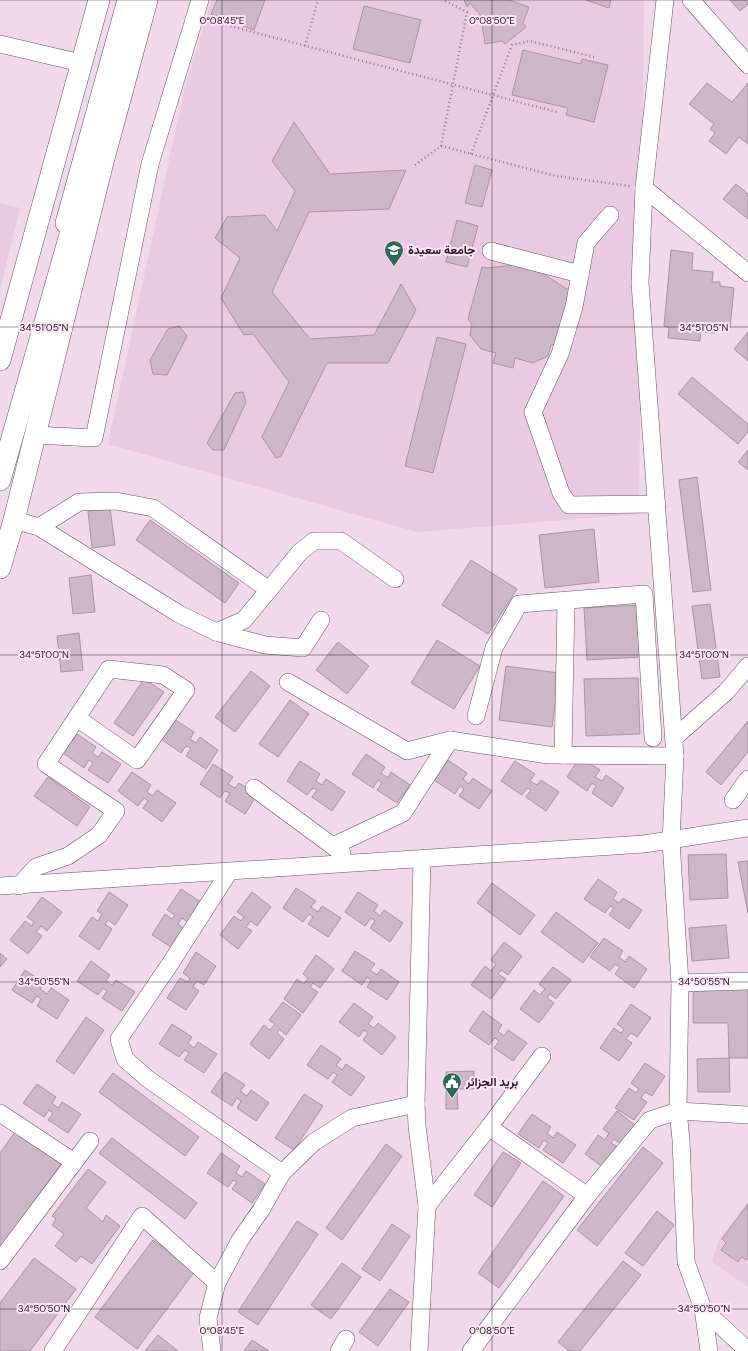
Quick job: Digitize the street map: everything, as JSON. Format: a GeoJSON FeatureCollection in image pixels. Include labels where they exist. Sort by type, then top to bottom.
{"type":"FeatureCollection","features":[{"type":"Feature","properties":{"kind":"main road"},"geometry":{"type":"LineString","coordinates":[[0,360],[99,0]]}},
{"type":"Feature","properties":{"kind":"main road"},"geometry":{"type":"LineString","coordinates":[[0,568],[14,520],[34,435],[44,357],[51,283],[71,204],[128,0]]}},
{"type":"Feature","properties":{"kind":"main road"},"geometry":{"type":"LineString","coordinates":[[44,357],[138,0]]}},
{"type":"Feature","properties":{"kind":"main road"},"geometry":{"type":"LineString","coordinates":[[44,357],[103,162],[147,0]]}},
{"type":"Feature","properties":{"kind":"main road"},"geometry":{"type":"LineString","coordinates":[[0,480],[117,151],[158,0]]}},
{"type":"Feature","properties":{"kind":"street"},"geometry":{"type":"LineString","coordinates":[[34,435],[94,438],[150,164],[200,0]]}},
{"type":"Feature","properties":{"kind":"street"},"geometry":{"type":"LineString","coordinates":[[665,0],[644,188],[640,283],[675,756],[671,841],[680,982],[678,1111],[681,1140],[686,1262],[703,1309],[709,1351]]}},
{"type":"Feature","properties":{"kind":"street"},"geometry":{"type":"LineString","coordinates":[[690,0],[748,65]]}},
{"type":"Feature","properties":{"kind":"street"},"geometry":{"type":"LineString","coordinates":[[0,44],[81,63]]}},
{"type":"Feature","properties":{"kind":"street"},"geometry":{"type":"LineString","coordinates":[[644,188],[748,273]]}},
{"type":"Feature","properties":{"kind":"street"},"geometry":{"type":"LineString","coordinates":[[610,215],[586,243],[574,307],[560,354],[533,412],[562,493],[569,504],[657,504]]}},
{"type":"Feature","properties":{"kind":"street"},"geometry":{"type":"LineString","coordinates":[[491,251],[580,274]]}},
{"type":"Feature","properties":{"kind":"street"},"geometry":{"type":"LineString","coordinates":[[39,527],[80,502],[116,501],[153,508],[269,590]]}},
{"type":"Feature","properties":{"kind":"street"},"geometry":{"type":"LineString","coordinates":[[14,520],[39,527],[180,614],[216,632],[266,645],[303,648],[321,620]]}},
{"type":"Feature","properties":{"kind":"street"},"geometry":{"type":"LineString","coordinates":[[216,632],[244,620],[300,552],[314,541],[341,541],[395,579]]}},
{"type":"Feature","properties":{"kind":"street"},"geometry":{"type":"LineString","coordinates":[[476,716],[494,648],[519,604],[566,602],[644,594],[653,738]]}},
{"type":"Feature","properties":{"kind":"street"},"geometry":{"type":"LineString","coordinates":[[563,755],[566,602]]}},
{"type":"Feature","properties":{"kind":"street"},"geometry":{"type":"LineString","coordinates":[[674,738],[726,692],[748,666]]}},
{"type":"Feature","properties":{"kind":"street"},"geometry":{"type":"LineString","coordinates":[[5,887],[36,867],[68,856],[99,835],[116,811],[46,764],[109,669],[163,674],[186,690],[137,760],[77,718]]}},
{"type":"Feature","properties":{"kind":"street"},"geometry":{"type":"LineString","coordinates":[[288,682],[407,751],[450,740],[548,755],[675,756]]}},
{"type":"Feature","properties":{"kind":"street"},"geometry":{"type":"LineString","coordinates":[[333,846],[404,813],[450,740]]}},
{"type":"Feature","properties":{"kind":"street"},"geometry":{"type":"LineString","coordinates":[[733,800],[748,779]]}},
{"type":"Feature","properties":{"kind":"street"},"geometry":{"type":"LineString","coordinates":[[254,788],[356,863]]}},
{"type":"Feature","properties":{"kind":"street"},"geometry":{"type":"LineString","coordinates":[[5,887],[356,863],[422,860],[671,841],[748,828]]}},
{"type":"Feature","properties":{"kind":"street"},"geometry":{"type":"LineString","coordinates":[[419,1351],[427,1206],[417,1126],[416,1104],[422,860]]}},
{"type":"Feature","properties":{"kind":"street"},"geometry":{"type":"LineString","coordinates":[[229,872],[170,964],[118,1039],[126,1059],[148,1079],[282,1173]]}},
{"type":"Feature","properties":{"kind":"street"},"geometry":{"type":"LineString","coordinates":[[680,982],[748,981]]}},
{"type":"Feature","properties":{"kind":"street"},"geometry":{"type":"LineString","coordinates":[[427,1206],[490,1127],[542,1056]]}},
{"type":"Feature","properties":{"kind":"street"},"geometry":{"type":"LineString","coordinates":[[212,1351],[208,1318],[217,1283],[240,1240],[261,1210],[282,1173],[314,1142],[352,1118],[416,1104]]}},
{"type":"Feature","properties":{"kind":"street"},"geometry":{"type":"LineString","coordinates":[[471,1351],[587,1196],[650,1120],[678,1111],[748,1115]]}},
{"type":"Feature","properties":{"kind":"street"},"geometry":{"type":"LineString","coordinates":[[2,1119],[74,1162]]}},
{"type":"Feature","properties":{"kind":"street"},"geometry":{"type":"LineString","coordinates":[[490,1127],[587,1196]]}},
{"type":"Feature","properties":{"kind":"street"},"geometry":{"type":"LineString","coordinates":[[0,1261],[90,1141]]}},
{"type":"Feature","properties":{"kind":"street"},"geometry":{"type":"LineString","coordinates":[[53,1351],[142,1216],[217,1283]]}},
{"type":"Feature","properties":{"kind":"street"},"geometry":{"type":"LineString","coordinates":[[703,1309],[748,1351]]}},
{"type":"Feature","properties":{"kind":"path"},"geometry":{"type":"LineString","coordinates":[[305,46],[318,0]]}},
{"type":"Feature","properties":{"kind":"path"},"geometry":{"type":"LineString","coordinates":[[415,165],[441,146],[467,12],[443,0]]}},
{"type":"Feature","properties":{"kind":"path"},"geometry":{"type":"LineString","coordinates":[[215,22],[557,112]]}},
{"type":"Feature","properties":{"kind":"path"},"geometry":{"type":"LineString","coordinates":[[471,154],[512,45],[530,41],[594,57]]}},
{"type":"Feature","properties":{"kind":"path"},"geometry":{"type":"LineString","coordinates":[[441,146],[556,176],[644,188]]}},
{"type":"Feature","properties":{"kind":"shaded area","name":"جامعة سعيدة"},"geometry":{"type":"Polygon","coordinates":[[[211,0],[644,0],[639,514],[417,532],[108,444],[184,91],[211,0]]]}},
{"type":"Feature","properties":{"kind":"shaded area"},"geometry":{"type":"Polygon","coordinates":[[[0,203],[20,208],[0,290],[0,203]]]}},
{"type":"Feature","properties":{"kind":"shaded area"},"geometry":{"type":"Polygon","coordinates":[[[748,1201],[748,1287],[712,1262],[719,1239],[748,1201]]]}},
{"type":"Feature","properties":{"kind":"building"},"geometry":{"type":"Polygon","coordinates":[[[217,0],[265,0],[254,30],[211,14],[217,0]]]}},
{"type":"Feature","properties":{"kind":"building"},"geometry":{"type":"Polygon","coordinates":[[[464,0],[509,0],[529,7],[523,23],[526,27],[505,44],[502,41],[485,44],[482,25],[474,18],[481,16],[470,3],[467,7],[464,0]]]}},
{"type":"Feature","properties":{"kind":"building"},"geometry":{"type":"Polygon","coordinates":[[[586,0],[611,0],[609,8],[586,0]]]}},
{"type":"Feature","properties":{"kind":"building"},"geometry":{"type":"Polygon","coordinates":[[[730,0],[748,0],[748,4],[740,11],[730,0]]]}},
{"type":"Feature","properties":{"kind":"building"},"geometry":{"type":"Polygon","coordinates":[[[364,6],[421,20],[410,63],[353,49],[364,6]]]}},
{"type":"Feature","properties":{"kind":"building"},"geometry":{"type":"Polygon","coordinates":[[[523,50],[581,64],[582,59],[608,65],[594,122],[566,115],[568,108],[512,95],[523,50]]]}},
{"type":"Feature","properties":{"kind":"building"},"geometry":{"type":"Polygon","coordinates":[[[707,83],[732,102],[748,83],[748,144],[739,137],[726,154],[709,141],[715,133],[710,129],[714,124],[689,104],[707,83]]]}},
{"type":"Feature","properties":{"kind":"building"},"geometry":{"type":"Polygon","coordinates":[[[294,122],[330,174],[406,170],[389,209],[309,212],[272,292],[310,339],[374,335],[401,284],[416,310],[388,363],[327,363],[281,456],[276,458],[262,437],[289,382],[253,334],[244,335],[221,298],[240,258],[215,238],[227,217],[265,215],[277,231],[295,191],[272,161],[294,122]]]}},
{"type":"Feature","properties":{"kind":"building"},"geometry":{"type":"Polygon","coordinates":[[[475,165],[492,170],[482,207],[465,203],[475,165]]]}},
{"type":"Feature","properties":{"kind":"building"},"geometry":{"type":"Polygon","coordinates":[[[736,184],[748,194],[748,219],[723,199],[736,184]]]}},
{"type":"Feature","properties":{"kind":"building"},"geometry":{"type":"Polygon","coordinates":[[[457,220],[478,226],[467,267],[446,262],[457,220]]]}},
{"type":"Feature","properties":{"kind":"building"},"geometry":{"type":"Polygon","coordinates":[[[671,250],[693,253],[692,270],[713,272],[712,282],[720,282],[720,286],[734,288],[730,328],[716,326],[715,333],[701,332],[700,341],[668,338],[669,327],[664,326],[671,250]]]}},
{"type":"Feature","properties":{"kind":"building"},"geometry":{"type":"Polygon","coordinates":[[[514,265],[528,267],[542,273],[570,290],[558,343],[551,345],[548,356],[533,363],[515,358],[513,368],[493,363],[496,353],[481,349],[470,335],[472,325],[468,319],[482,267],[487,268],[514,265]]]}},
{"type":"Feature","properties":{"kind":"building"},"geometry":{"type":"Polygon","coordinates":[[[179,326],[187,336],[167,375],[153,374],[150,360],[168,329],[179,326]]]}},
{"type":"Feature","properties":{"kind":"building"},"geometry":{"type":"Polygon","coordinates":[[[748,332],[748,361],[734,349],[748,332]]]}},
{"type":"Feature","properties":{"kind":"building"},"geometry":{"type":"Polygon","coordinates":[[[437,337],[466,344],[433,473],[405,466],[437,337]]]}},
{"type":"Feature","properties":{"kind":"building"},"geometry":{"type":"Polygon","coordinates":[[[692,377],[748,424],[748,432],[738,444],[678,394],[692,377]]]}},
{"type":"Feature","properties":{"kind":"building"},"geometry":{"type":"Polygon","coordinates":[[[243,392],[246,402],[224,450],[213,450],[207,443],[235,393],[243,392]]]}},
{"type":"Feature","properties":{"kind":"building"},"geometry":{"type":"Polygon","coordinates":[[[748,450],[748,470],[738,462],[748,450]]]}},
{"type":"Feature","properties":{"kind":"building"},"geometry":{"type":"Polygon","coordinates":[[[697,477],[711,590],[693,592],[679,480],[697,477]]]}},
{"type":"Feature","properties":{"kind":"building"},"geometry":{"type":"Polygon","coordinates":[[[110,508],[115,545],[92,548],[88,511],[110,508]]]}},
{"type":"Feature","properties":{"kind":"building"},"geometry":{"type":"Polygon","coordinates":[[[150,520],[239,583],[225,603],[136,540],[150,520]]]}},
{"type":"Feature","properties":{"kind":"building"},"geometry":{"type":"Polygon","coordinates":[[[594,529],[599,582],[545,588],[539,535],[594,529]]]}},
{"type":"Feature","properties":{"kind":"building"},"geometry":{"type":"Polygon","coordinates":[[[471,560],[517,589],[488,634],[442,605],[471,560]]]}},
{"type":"Feature","properties":{"kind":"building"},"geometry":{"type":"Polygon","coordinates":[[[91,575],[95,612],[73,614],[69,578],[91,575]]]}},
{"type":"Feature","properties":{"kind":"building"},"geometry":{"type":"Polygon","coordinates":[[[710,604],[720,677],[702,679],[692,606],[710,604]]]}},
{"type":"Feature","properties":{"kind":"building"},"geometry":{"type":"Polygon","coordinates":[[[638,605],[641,657],[587,660],[584,608],[638,605]]]}},
{"type":"Feature","properties":{"kind":"building"},"geometry":{"type":"Polygon","coordinates":[[[79,633],[83,670],[61,672],[57,636],[79,633]]]}},
{"type":"Feature","properties":{"kind":"building"},"geometry":{"type":"Polygon","coordinates":[[[437,640],[480,666],[454,709],[411,683],[437,640]]]}},
{"type":"Feature","properties":{"kind":"building"},"geometry":{"type":"Polygon","coordinates":[[[338,642],[369,666],[347,694],[316,670],[338,642]]]}},
{"type":"Feature","properties":{"kind":"building"},"geometry":{"type":"Polygon","coordinates":[[[506,666],[559,673],[552,727],[499,720],[506,666]]]}},
{"type":"Feature","properties":{"kind":"building"},"geometry":{"type":"Polygon","coordinates":[[[251,671],[270,686],[235,732],[215,717],[251,671]]]}},
{"type":"Feature","properties":{"kind":"building"},"geometry":{"type":"Polygon","coordinates":[[[638,678],[640,734],[586,736],[584,679],[638,678]]]}},
{"type":"Feature","properties":{"kind":"building"},"geometry":{"type":"Polygon","coordinates":[[[144,679],[164,692],[133,736],[114,723],[144,679]]]}},
{"type":"Feature","properties":{"kind":"building"},"geometry":{"type":"Polygon","coordinates":[[[290,700],[309,714],[278,757],[259,744],[290,700]]]}},
{"type":"Feature","properties":{"kind":"building"},"geometry":{"type":"Polygon","coordinates":[[[174,719],[194,732],[190,739],[196,743],[200,737],[218,750],[206,769],[186,756],[191,748],[186,746],[181,753],[161,739],[174,719]]]}},
{"type":"Feature","properties":{"kind":"building"},"geometry":{"type":"Polygon","coordinates":[[[748,721],[748,752],[721,785],[706,772],[748,721]]]}},
{"type":"Feature","properties":{"kind":"building"},"geometry":{"type":"Polygon","coordinates":[[[77,734],[96,747],[92,753],[98,757],[102,752],[121,764],[108,783],[88,770],[93,763],[89,760],[84,768],[63,753],[77,734]]]}},
{"type":"Feature","properties":{"kind":"building"},"geometry":{"type":"Polygon","coordinates":[[[366,754],[385,767],[381,773],[388,778],[391,772],[410,785],[397,803],[377,790],[382,783],[378,780],[373,788],[352,774],[366,754]]]}},
{"type":"Feature","properties":{"kind":"building"},"geometry":{"type":"Polygon","coordinates":[[[580,757],[600,770],[595,777],[602,781],[606,775],[624,788],[612,807],[592,793],[596,786],[592,783],[587,791],[567,777],[580,757]]]}},
{"type":"Feature","properties":{"kind":"building"},"geometry":{"type":"Polygon","coordinates":[[[448,760],[467,773],[463,779],[469,784],[473,778],[492,791],[479,809],[459,796],[464,789],[460,786],[455,794],[434,780],[448,760]]]}},
{"type":"Feature","properties":{"kind":"building"},"geometry":{"type":"Polygon","coordinates":[[[300,761],[320,774],[316,781],[322,785],[326,779],[345,792],[332,811],[312,797],[317,790],[313,788],[307,795],[287,781],[300,761]]]}},
{"type":"Feature","properties":{"kind":"building"},"geometry":{"type":"Polygon","coordinates":[[[515,761],[535,774],[530,781],[537,785],[541,780],[559,792],[546,811],[526,797],[531,790],[527,788],[522,795],[501,781],[515,761]]]}},
{"type":"Feature","properties":{"kind":"building"},"geometry":{"type":"Polygon","coordinates":[[[213,764],[233,777],[228,784],[235,788],[239,783],[257,795],[245,814],[225,801],[230,793],[225,791],[220,798],[200,784],[213,764]]]}},
{"type":"Feature","properties":{"kind":"building"},"geometry":{"type":"Polygon","coordinates":[[[132,772],[151,785],[147,792],[153,796],[157,790],[176,803],[162,822],[143,808],[148,801],[144,798],[138,806],[118,791],[132,772]]]}},
{"type":"Feature","properties":{"kind":"building"},"geometry":{"type":"Polygon","coordinates":[[[48,777],[90,807],[77,826],[34,796],[48,777]]]}},
{"type":"Feature","properties":{"kind":"building"},"geometry":{"type":"Polygon","coordinates":[[[726,854],[728,898],[690,900],[688,855],[726,854]]]}},
{"type":"Feature","properties":{"kind":"building"},"geometry":{"type":"Polygon","coordinates":[[[748,861],[748,913],[738,862],[748,861]]]}},
{"type":"Feature","properties":{"kind":"building"},"geometry":{"type":"Polygon","coordinates":[[[598,879],[617,892],[613,899],[619,903],[623,898],[642,910],[629,929],[609,915],[614,908],[610,906],[605,913],[584,899],[598,879]]]}},
{"type":"Feature","properties":{"kind":"building"},"geometry":{"type":"Polygon","coordinates":[[[492,883],[535,915],[520,935],[477,903],[492,883]]]}},
{"type":"Feature","properties":{"kind":"building"},"geometry":{"type":"Polygon","coordinates":[[[296,888],[316,901],[311,907],[318,912],[322,906],[341,918],[328,937],[308,924],[313,917],[309,914],[303,922],[283,908],[296,888]]]}},
{"type":"Feature","properties":{"kind":"building"},"geometry":{"type":"Polygon","coordinates":[[[181,889],[201,902],[188,922],[182,918],[178,924],[183,928],[171,947],[152,935],[165,914],[172,919],[175,915],[167,910],[181,889]]]}},
{"type":"Feature","properties":{"kind":"building"},"geometry":{"type":"Polygon","coordinates":[[[109,892],[128,905],[115,925],[108,920],[105,924],[112,929],[99,950],[79,936],[92,917],[98,921],[102,914],[97,911],[109,892]]]}},
{"type":"Feature","properties":{"kind":"building"},"geometry":{"type":"Polygon","coordinates":[[[252,892],[271,907],[257,926],[251,921],[246,927],[252,931],[238,949],[220,935],[234,916],[241,921],[244,917],[237,912],[252,892]]]}},
{"type":"Feature","properties":{"kind":"building"},"geometry":{"type":"Polygon","coordinates":[[[358,892],[378,905],[374,911],[380,916],[384,910],[403,923],[390,942],[370,928],[375,921],[371,918],[365,926],[345,912],[358,892]]]}},
{"type":"Feature","properties":{"kind":"building"},"geometry":{"type":"Polygon","coordinates":[[[42,897],[62,912],[47,931],[41,926],[36,932],[42,936],[28,954],[10,940],[25,921],[32,926],[34,922],[27,917],[42,897]]]}},
{"type":"Feature","properties":{"kind":"building"},"geometry":{"type":"Polygon","coordinates":[[[556,912],[598,943],[583,963],[541,932],[556,912]]]}},
{"type":"Feature","properties":{"kind":"building"},"geometry":{"type":"Polygon","coordinates":[[[726,925],[729,958],[692,961],[689,928],[726,925]]]}},
{"type":"Feature","properties":{"kind":"building"},"geometry":{"type":"Polygon","coordinates":[[[604,938],[623,951],[619,957],[625,962],[629,956],[647,969],[634,988],[615,974],[620,967],[615,964],[610,971],[590,957],[604,938]]]}},
{"type":"Feature","properties":{"kind":"building"},"geometry":{"type":"Polygon","coordinates":[[[504,942],[522,956],[508,975],[501,970],[498,974],[506,979],[491,999],[471,985],[485,966],[491,971],[496,964],[491,960],[504,942]]]}},
{"type":"Feature","properties":{"kind":"building"},"geometry":{"type":"Polygon","coordinates":[[[355,951],[375,964],[370,970],[377,975],[381,969],[399,982],[387,1000],[367,987],[371,980],[367,977],[362,985],[342,971],[355,951]]]}},
{"type":"Feature","properties":{"kind":"building"},"geometry":{"type":"Polygon","coordinates":[[[196,952],[216,966],[204,985],[197,981],[193,987],[199,991],[186,1010],[167,998],[180,978],[188,982],[190,978],[183,973],[196,952]]]}},
{"type":"Feature","properties":{"kind":"building"},"geometry":{"type":"Polygon","coordinates":[[[0,953],[7,959],[0,967],[0,953]]]}},
{"type":"Feature","properties":{"kind":"building"},"geometry":{"type":"Polygon","coordinates":[[[316,955],[334,969],[320,988],[313,983],[310,987],[318,992],[303,1013],[284,999],[297,979],[304,984],[308,978],[303,974],[316,955]]]}},
{"type":"Feature","properties":{"kind":"building"},"geometry":{"type":"Polygon","coordinates":[[[91,961],[110,975],[106,981],[112,985],[116,980],[135,992],[122,1011],[102,998],[107,991],[103,988],[98,995],[77,981],[91,961]]]}},
{"type":"Feature","properties":{"kind":"building"},"geometry":{"type":"Polygon","coordinates":[[[553,967],[571,980],[556,999],[550,994],[547,998],[554,1003],[539,1023],[520,1009],[534,990],[540,995],[545,989],[539,984],[553,967]]]}},
{"type":"Feature","properties":{"kind":"building"},"geometry":{"type":"Polygon","coordinates":[[[25,970],[45,983],[40,989],[47,994],[51,988],[69,1000],[57,1019],[37,1006],[41,999],[37,996],[32,1003],[12,990],[25,970]]]}},
{"type":"Feature","properties":{"kind":"building"},"geometry":{"type":"Polygon","coordinates":[[[700,987],[748,987],[748,1058],[729,1058],[728,1023],[693,1023],[693,993],[700,987]]]}},
{"type":"Feature","properties":{"kind":"building"},"geometry":{"type":"Polygon","coordinates":[[[283,1002],[301,1015],[286,1035],[279,1029],[277,1033],[284,1039],[269,1059],[250,1044],[264,1025],[270,1030],[275,1024],[269,1020],[283,1002]]]}},
{"type":"Feature","properties":{"kind":"building"},"geometry":{"type":"Polygon","coordinates":[[[354,1003],[373,1017],[368,1024],[374,1028],[378,1023],[396,1037],[382,1055],[363,1040],[368,1033],[364,1030],[359,1037],[339,1022],[354,1003]]]}},
{"type":"Feature","properties":{"kind":"building"},"geometry":{"type":"Polygon","coordinates":[[[631,1004],[651,1018],[637,1037],[631,1033],[626,1039],[632,1043],[619,1061],[600,1048],[614,1028],[621,1033],[624,1029],[617,1024],[631,1004]]]}},
{"type":"Feature","properties":{"kind":"building"},"geometry":{"type":"Polygon","coordinates":[[[483,1011],[502,1025],[498,1031],[504,1036],[508,1030],[527,1043],[513,1061],[494,1048],[499,1041],[495,1038],[489,1045],[469,1031],[483,1011]]]}},
{"type":"Feature","properties":{"kind":"building"},"geometry":{"type":"Polygon","coordinates":[[[86,1017],[104,1030],[74,1074],[56,1061],[86,1017]]]}},
{"type":"Feature","properties":{"kind":"building"},"geometry":{"type":"Polygon","coordinates":[[[172,1024],[192,1037],[188,1043],[194,1048],[198,1042],[217,1054],[204,1073],[184,1060],[189,1053],[185,1050],[179,1057],[159,1044],[172,1024]]]}},
{"type":"Feature","properties":{"kind":"building"},"geometry":{"type":"Polygon","coordinates":[[[321,1045],[341,1059],[336,1065],[342,1070],[346,1064],[365,1077],[351,1096],[332,1082],[337,1075],[333,1072],[328,1079],[307,1065],[321,1045]]]}},
{"type":"Feature","properties":{"kind":"building"},"geometry":{"type":"Polygon","coordinates":[[[729,1058],[730,1092],[698,1092],[697,1059],[729,1058]]]}},
{"type":"Feature","properties":{"kind":"building"},"geometry":{"type":"Polygon","coordinates":[[[645,1063],[665,1076],[652,1096],[645,1092],[641,1098],[647,1102],[634,1120],[615,1108],[629,1088],[636,1093],[639,1089],[631,1083],[645,1063]]]}},
{"type":"Feature","properties":{"kind":"building","name":"بريد الجزائر"},"geometry":{"type":"Polygon","coordinates":[[[474,1071],[474,1089],[457,1089],[458,1109],[446,1109],[446,1072],[474,1071]]]}},
{"type":"Feature","properties":{"kind":"building"},"geometry":{"type":"Polygon","coordinates":[[[225,1072],[245,1085],[240,1091],[247,1096],[251,1090],[269,1103],[256,1121],[237,1108],[241,1101],[237,1098],[232,1106],[211,1092],[225,1072]]]}},
{"type":"Feature","properties":{"kind":"building"},"geometry":{"type":"Polygon","coordinates":[[[113,1073],[199,1137],[185,1156],[99,1092],[113,1073]]]}},
{"type":"Feature","properties":{"kind":"building"},"geometry":{"type":"Polygon","coordinates":[[[37,1084],[56,1097],[52,1103],[58,1108],[62,1102],[81,1114],[68,1133],[48,1120],[53,1113],[49,1110],[44,1117],[23,1103],[37,1084]]]}},
{"type":"Feature","properties":{"kind":"building"},"geometry":{"type":"Polygon","coordinates":[[[304,1094],[323,1106],[294,1150],[275,1138],[304,1094]]]}},
{"type":"Feature","properties":{"kind":"building"},"geometry":{"type":"Polygon","coordinates":[[[617,1111],[635,1125],[621,1144],[614,1139],[611,1143],[619,1148],[604,1168],[585,1154],[598,1135],[605,1140],[609,1133],[603,1129],[617,1111]]]}},
{"type":"Feature","properties":{"kind":"building"},"geometry":{"type":"Polygon","coordinates":[[[532,1114],[551,1127],[547,1133],[553,1138],[557,1132],[576,1145],[563,1163],[543,1150],[548,1143],[544,1140],[539,1148],[518,1134],[532,1114]]]}},
{"type":"Feature","properties":{"kind":"building"},"geometry":{"type":"Polygon","coordinates":[[[15,1132],[61,1164],[0,1248],[0,1153],[15,1132]]]}},
{"type":"Feature","properties":{"kind":"building"},"geometry":{"type":"Polygon","coordinates":[[[112,1138],[197,1203],[185,1219],[99,1153],[112,1138]]]}},
{"type":"Feature","properties":{"kind":"building"},"geometry":{"type":"Polygon","coordinates":[[[386,1144],[402,1156],[342,1240],[326,1228],[386,1144]]]}},
{"type":"Feature","properties":{"kind":"building"},"geometry":{"type":"Polygon","coordinates":[[[643,1147],[663,1163],[597,1246],[577,1230],[643,1147]]]}},
{"type":"Feature","properties":{"kind":"building"},"geometry":{"type":"Polygon","coordinates":[[[503,1152],[521,1163],[492,1207],[474,1195],[503,1152]]]}},
{"type":"Feature","properties":{"kind":"building"},"geometry":{"type":"Polygon","coordinates":[[[221,1153],[240,1166],[236,1173],[242,1177],[246,1171],[265,1184],[252,1203],[232,1189],[237,1182],[233,1180],[228,1187],[207,1173],[221,1153]]]}},
{"type":"Feature","properties":{"kind":"building"},"geometry":{"type":"Polygon","coordinates":[[[88,1169],[106,1182],[86,1208],[103,1222],[106,1215],[120,1226],[92,1264],[81,1256],[76,1262],[55,1246],[64,1234],[52,1225],[56,1219],[52,1216],[88,1169]]]}},
{"type":"Feature","properties":{"kind":"building"},"geometry":{"type":"Polygon","coordinates":[[[543,1181],[564,1196],[499,1288],[478,1273],[543,1181]]]}},
{"type":"Feature","properties":{"kind":"building"},"geometry":{"type":"Polygon","coordinates":[[[748,1204],[748,1258],[746,1260],[742,1257],[738,1262],[721,1250],[726,1243],[722,1239],[748,1204]]]}},
{"type":"Feature","properties":{"kind":"building"},"geometry":{"type":"Polygon","coordinates":[[[657,1211],[674,1225],[643,1266],[625,1253],[657,1211]]]}},
{"type":"Feature","properties":{"kind":"building"},"geometry":{"type":"Polygon","coordinates":[[[297,1221],[318,1234],[258,1325],[238,1312],[297,1221]]]}},
{"type":"Feature","properties":{"kind":"building"},"geometry":{"type":"Polygon","coordinates":[[[392,1224],[410,1236],[380,1281],[362,1269],[392,1224]]]}},
{"type":"Feature","properties":{"kind":"building"},"geometry":{"type":"Polygon","coordinates":[[[153,1240],[195,1271],[137,1349],[95,1317],[153,1240]]]}},
{"type":"Feature","properties":{"kind":"building"},"geometry":{"type":"Polygon","coordinates":[[[34,1258],[76,1289],[30,1351],[0,1351],[0,1303],[34,1258]]]}},
{"type":"Feature","properties":{"kind":"building"},"geometry":{"type":"Polygon","coordinates":[[[623,1261],[641,1275],[580,1351],[569,1351],[558,1342],[623,1261]]]}},
{"type":"Feature","properties":{"kind":"building"},"geometry":{"type":"Polygon","coordinates":[[[342,1263],[361,1277],[331,1319],[311,1305],[342,1263]]]}},
{"type":"Feature","properties":{"kind":"building"},"geometry":{"type":"Polygon","coordinates":[[[390,1289],[409,1302],[378,1346],[359,1332],[390,1289]]]}},
{"type":"Feature","properties":{"kind":"building"},"geometry":{"type":"Polygon","coordinates":[[[158,1335],[178,1351],[145,1351],[158,1335]]]}},
{"type":"Feature","properties":{"kind":"building"},"geometry":{"type":"Polygon","coordinates":[[[252,1340],[269,1351],[244,1351],[252,1340]]]}},
{"type":"Feature","properties":{"kind":"place","name":"جامعة سعيدة"},"geometry":{"type":"Point","coordinates":[394,267]}},
{"type":"Feature","properties":{"kind":"place","name":"بريد الجزائر"},"geometry":{"type":"Point","coordinates":[452,1099]}}]}
